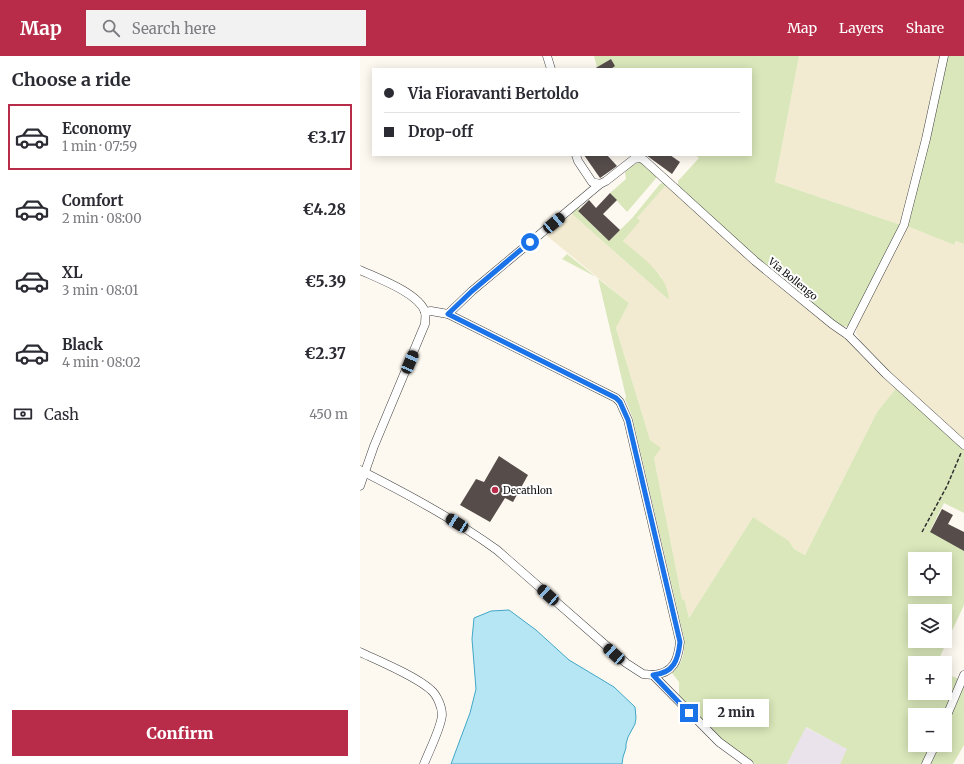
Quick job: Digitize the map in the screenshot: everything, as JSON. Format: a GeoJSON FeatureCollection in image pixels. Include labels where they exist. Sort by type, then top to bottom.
{"type":"FeatureCollection","features":[{"type":"Feature","properties":{"kind":"street"},"geometry":{"type":"LineString","coordinates":[[547,56],[551,68]]}},
{"type":"Feature","properties":{"kind":"street"},"geometry":{"type":"LineString","coordinates":[[848,335],[904,225],[926,139],[944,56]]}},
{"type":"Feature","properties":{"kind":"street"},"geometry":{"type":"LineString","coordinates":[[576,156],[592,182],[603,183]]}},
{"type":"Feature","properties":{"kind":"street","name":"Via Bollengo"},"geometry":{"type":"LineString","coordinates":[[448,314],[472,291],[603,183],[634,159],[640,158],[755,261],[832,324],[848,335],[886,374],[964,446]]}},
{"type":"Feature","properties":{"kind":"street"},"geometry":{"type":"LineString","coordinates":[[360,270],[410,294],[418,300],[425,312],[425,324],[422,334],[363,471],[360,486]]}},
{"type":"Feature","properties":{"kind":"street"},"geometry":{"type":"LineString","coordinates":[[363,471],[420,500],[481,539],[503,555],[626,663],[643,674],[653,675],[664,672],[675,664],[679,653],[680,642],[628,420],[620,402],[616,398],[448,314],[431,311],[425,312]]}},
{"type":"Feature","properties":{"kind":"street"},"geometry":{"type":"LineString","coordinates":[[360,652],[413,678],[431,690],[439,701],[442,714],[439,726],[424,764]]}},
{"type":"Feature","properties":{"kind":"street"},"geometry":{"type":"LineString","coordinates":[[653,675],[719,742],[749,764]]}},
{"type":"Feature","properties":{"kind":"street"},"geometry":{"type":"LineString","coordinates":[[950,708],[964,675]]}},
{"type":"Feature","properties":{"kind":"street"},"geometry":{"type":"LineString","coordinates":[[926,764],[932,752]]}},
{"type":"Feature","properties":{"kind":"path"},"geometry":{"type":"LineString","coordinates":[[922,532],[947,486],[964,446]]}},
{"type":"Feature","properties":{"kind":"shaded area"},"geometry":{"type":"Polygon","coordinates":[[[799,56],[940,56],[930,109],[901,225],[775,182],[799,56]]]}},
{"type":"Feature","properties":{"kind":"shaded area"},"geometry":{"type":"Polygon","coordinates":[[[667,184],[846,338],[897,387],[877,412],[805,555],[794,549],[789,541],[753,517],[689,618],[685,601],[682,599],[654,458],[660,448],[650,440],[616,328],[629,303],[547,236],[572,214],[669,300],[661,276],[623,241],[639,221],[637,218],[667,184]]]}},
{"type":"Feature","properties":{"kind":"shaded area"},"geometry":{"type":"Polygon","coordinates":[[[907,226],[954,245],[956,241],[964,244],[964,442],[865,349],[856,333],[857,325],[907,226]]]}},
{"type":"Feature","properties":{"kind":"shaded area"},"geometry":{"type":"Polygon","coordinates":[[[805,727],[848,749],[840,764],[787,764],[805,727]]]}},
{"type":"Feature","properties":{"kind":"green space"},"geometry":{"type":"Polygon","coordinates":[[[594,56],[799,56],[775,182],[901,225],[849,326],[842,327],[741,245],[678,186],[678,181],[699,158],[696,156],[752,156],[752,68],[612,68],[615,66],[611,59],[596,68],[594,56]]]}},
{"type":"Feature","properties":{"kind":"green space"},"geometry":{"type":"Polygon","coordinates":[[[946,56],[964,56],[964,244],[956,241],[954,245],[907,226],[946,56]]]}},
{"type":"Feature","properties":{"kind":"green space"},"geometry":{"type":"Polygon","coordinates":[[[644,163],[657,174],[657,177],[627,212],[610,193],[626,179],[625,172],[633,165],[644,163]]]}},
{"type":"Feature","properties":{"kind":"green space"},"geometry":{"type":"Polygon","coordinates":[[[665,182],[667,184],[637,218],[640,221],[623,241],[659,274],[664,282],[669,300],[572,214],[578,206],[580,208],[578,211],[609,241],[633,217],[660,184],[665,182]]]}},
{"type":"Feature","properties":{"kind":"green space"},"geometry":{"type":"Polygon","coordinates":[[[567,254],[596,277],[562,259],[567,254]]]}},
{"type":"Feature","properties":{"kind":"green space"},"geometry":{"type":"Polygon","coordinates":[[[598,279],[629,303],[616,328],[650,440],[661,448],[654,458],[682,599],[685,601],[689,618],[753,517],[789,541],[794,549],[805,555],[877,412],[897,387],[964,448],[964,513],[944,503],[930,531],[964,551],[964,605],[952,631],[952,604],[908,604],[908,648],[944,648],[940,656],[908,656],[908,700],[950,700],[946,708],[908,708],[908,752],[927,752],[922,764],[840,764],[847,749],[806,727],[787,764],[755,764],[723,740],[683,703],[679,698],[679,682],[672,673],[681,661],[684,648],[684,638],[632,416],[625,399],[626,397],[598,279]]]}},
{"type":"Feature","properties":{"kind":"green space"},"geometry":{"type":"Polygon","coordinates":[[[952,676],[959,679],[952,695],[952,676]]]}},
{"type":"Feature","properties":{"kind":"green space"},"geometry":{"type":"Polygon","coordinates":[[[964,683],[964,745],[953,764],[930,764],[935,752],[952,752],[952,712],[964,683]]]}},
{"type":"Feature","properties":{"kind":"water"},"geometry":{"type":"Polygon","coordinates":[[[509,610],[536,630],[569,660],[614,687],[635,707],[635,724],[628,737],[622,764],[451,764],[470,713],[476,689],[472,639],[474,618],[491,611],[509,610]]]}},
{"type":"Feature","properties":{"kind":"building"},"geometry":{"type":"Polygon","coordinates":[[[611,59],[615,66],[612,68],[596,68],[611,59]]]}},
{"type":"Feature","properties":{"kind":"building"},"geometry":{"type":"Polygon","coordinates":[[[585,156],[608,156],[617,166],[600,178],[585,156]]]}},
{"type":"Feature","properties":{"kind":"building"},"geometry":{"type":"Polygon","coordinates":[[[647,156],[671,156],[680,162],[672,174],[647,156]]]}},
{"type":"Feature","properties":{"kind":"building"},"geometry":{"type":"Polygon","coordinates":[[[610,193],[617,200],[603,214],[620,230],[609,241],[578,211],[589,200],[596,208],[610,193]]]}},
{"type":"Feature","properties":{"kind":"building","name":"Decathlon"},"geometry":{"type":"Polygon","coordinates":[[[499,456],[528,475],[513,502],[505,498],[490,522],[460,505],[476,479],[484,482],[499,456]]]}},
{"type":"Feature","properties":{"kind":"building"},"geometry":{"type":"Polygon","coordinates":[[[942,509],[953,515],[948,524],[964,532],[964,551],[930,532],[942,509]]]}},
{"type":"Feature","properties":{"kind":"place","name":"Decathlon"},"geometry":{"type":"Point","coordinates":[495,490]}},
{"type":"Feature","properties":{"kind":"route"},"geometry":{"type":"LineString","coordinates":[[530,242],[472,291],[448,314],[616,398],[624,408],[680,642],[679,653],[675,664],[664,672],[653,675],[689,713]]}}]}
